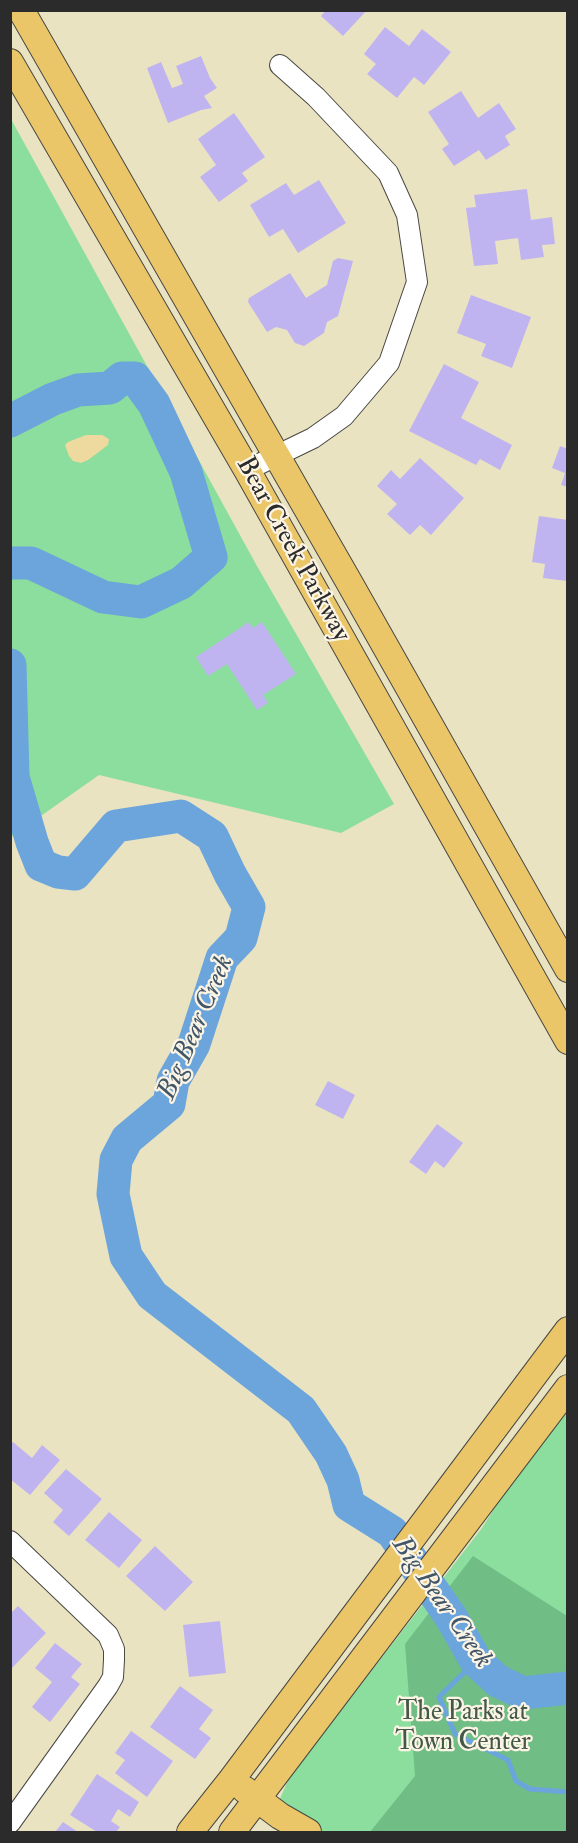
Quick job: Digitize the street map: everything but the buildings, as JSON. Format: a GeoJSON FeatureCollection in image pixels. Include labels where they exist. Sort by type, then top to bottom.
{"type":"FeatureCollection","features":[{"type":"Feature","properties":{"kind":"main road","name":"Bear Creek Parkway"},"geometry":{"type":"LineString","coordinates":[[21,10],[566,966]]}},
{"type":"Feature","properties":{"kind":"main road","name":"Bear Creek Parkway"},"geometry":{"type":"LineString","coordinates":[[10,62],[247,470],[567,1041]]}},
{"type":"Feature","properties":{"kind":"main road"},"geometry":{"type":"LineString","coordinates":[[373,695],[404,679]]}},
{"type":"Feature","properties":{"kind":"main road"},"geometry":{"type":"LineString","coordinates":[[442,817],[472,799]]}},
{"type":"Feature","properties":{"kind":"main road"},"geometry":{"type":"LineString","coordinates":[[534,981],[566,966]]}},
{"type":"Feature","properties":{"kind":"main road"},"geometry":{"type":"LineString","coordinates":[[190,1833],[567,1330]]}},
{"type":"Feature","properties":{"kind":"main road"},"geometry":{"type":"LineString","coordinates":[[211,1807],[237,1831],[257,1798],[567,1388]]}},
{"type":"Feature","properties":{"kind":"main road"},"geometry":{"type":"LineString","coordinates":[[232,1779],[280,1816],[308,1833]]}},
{"type":"Feature","properties":{"kind":"street"},"geometry":{"type":"LineString","coordinates":[[247,470],[313,438],[344,417],[389,363],[417,282],[407,215],[388,173],[316,97],[280,65]]}},
{"type":"Feature","properties":{"kind":"street"},"geometry":{"type":"LineString","coordinates":[[10,1541],[108,1635],[114,1649],[114,1660],[113,1677],[108,1686],[10,1823]]}},
{"type":"Feature","properties":{"kind":"green space"},"geometry":{"type":"Polygon","coordinates":[[[11,119],[257,566],[394,804],[341,833],[99,775],[11,837],[11,119]]]}},
{"type":"Feature","properties":{"kind":"green space","name":"The Parks at Town Center"},"geometry":{"type":"Polygon","coordinates":[[[567,1393],[567,1832],[323,1832],[279,1801],[290,1776],[482,1528],[567,1393]]]}},
{"type":"Feature","properties":{"kind":"green space"},"geometry":{"type":"Polygon","coordinates":[[[473,1556],[567,1616],[567,1832],[370,1832],[415,1776],[405,1644],[473,1556]]]}},
{"type":"Feature","properties":{"kind":"sand"},"geometry":{"type":"Polygon","coordinates":[[[86,435],[102,435],[109,439],[108,445],[88,460],[81,463],[73,461],[65,445],[86,435]]]}},
{"type":"Feature","properties":{"kind":"waterway","name":"Big Bear Creek"},"geometry":{"type":"LineString","coordinates":[[10,421],[53,399],[78,390],[110,388],[122,378],[135,378],[154,404],[186,472],[211,557],[181,583],[141,602],[103,597],[31,563],[10,563]]}},
{"type":"Feature","properties":{"kind":"waterway","name":"Big Bear Creek"},"geometry":{"type":"LineString","coordinates":[[10,665],[13,777],[41,865],[58,872],[75,874],[116,826],[181,816],[212,836],[249,907],[241,938],[222,958],[194,1044],[173,1081],[169,1104],[127,1139],[116,1160],[113,1194],[126,1256],[152,1295],[301,1410],[331,1454],[343,1480],[349,1505],[392,1532],[451,1617],[476,1661],[498,1681],[523,1693],[568,1688]]}},
{"type":"Feature","properties":{"kind":"waterway"},"geometry":{"type":"LineString","coordinates":[[476,1661],[439,1697],[455,1734],[508,1760],[516,1781],[530,1789],[568,1792]]}}]}
